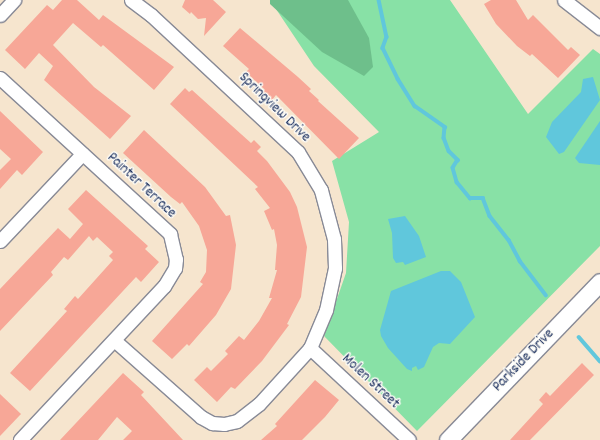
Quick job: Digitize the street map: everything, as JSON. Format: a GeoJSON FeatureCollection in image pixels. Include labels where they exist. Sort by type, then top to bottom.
{"type":"FeatureCollection","features":[{"type":"Feature","properties":{"kind":"main road","name":"Parkside Drive"},"geometry":{"type":"LineString","coordinates":[[448,440],[600,282]]}},
{"type":"Feature","properties":{"kind":"street"},"geometry":{"type":"LineString","coordinates":[[0,15],[14,0]]}},
{"type":"Feature","properties":{"kind":"street","name":"Springview Drive"},"geometry":{"type":"LineString","coordinates":[[114,340],[201,417],[224,424],[237,421],[259,404],[310,348],[326,310],[335,261],[332,226],[315,177],[288,141],[151,15],[131,0]]}},
{"type":"Feature","properties":{"kind":"street"},"geometry":{"type":"LineString","coordinates":[[564,0],[600,28]]}},
{"type":"Feature","properties":{"kind":"street","name":"Painter Terrace"},"geometry":{"type":"LineString","coordinates":[[0,78],[170,234],[176,251],[175,268],[170,278],[20,440]]}},
{"type":"Feature","properties":{"kind":"street"},"geometry":{"type":"LineString","coordinates":[[0,241],[82,154]]}},
{"type":"Feature","properties":{"kind":"street","name":"Molen Street"},"geometry":{"type":"LineString","coordinates":[[310,348],[409,440]]}},
{"type":"Feature","properties":{"kind":"green space"},"geometry":{"type":"Polygon","coordinates":[[[270,0],[450,0],[528,114],[593,49],[600,54],[600,246],[417,431],[324,336],[346,273],[349,222],[332,161],[379,132],[314,66],[270,0]]]}},
{"type":"Feature","properties":{"kind":"green space"},"geometry":{"type":"Polygon","coordinates":[[[270,0],[348,0],[369,38],[373,67],[364,76],[322,52],[270,4],[270,0]]]}},
{"type":"Feature","properties":{"kind":"water"},"geometry":{"type":"Polygon","coordinates":[[[593,77],[600,100],[564,152],[559,154],[546,137],[552,122],[581,92],[583,79],[593,77]]]}},
{"type":"Feature","properties":{"kind":"water"},"geometry":{"type":"Polygon","coordinates":[[[600,121],[600,165],[579,163],[575,158],[600,121]]]}},
{"type":"Feature","properties":{"kind":"water"},"geometry":{"type":"Polygon","coordinates":[[[405,216],[419,236],[426,257],[405,265],[403,262],[396,263],[393,258],[392,233],[388,219],[405,216]]]}},
{"type":"Feature","properties":{"kind":"water"},"geometry":{"type":"Polygon","coordinates":[[[441,271],[450,271],[461,282],[475,317],[450,344],[439,343],[433,347],[424,367],[418,370],[416,366],[412,368],[412,371],[407,369],[388,348],[381,336],[380,330],[391,291],[441,271]]]}},
{"type":"Feature","properties":{"kind":"building"},"geometry":{"type":"Polygon","coordinates":[[[62,0],[77,0],[99,20],[103,15],[174,67],[154,90],[103,45],[101,47],[73,23],[53,45],[94,87],[131,116],[110,139],[44,80],[53,66],[39,53],[25,69],[5,50],[47,5],[53,10],[62,0]]]}},
{"type":"Feature","properties":{"kind":"building"},"geometry":{"type":"Polygon","coordinates":[[[185,0],[213,0],[226,12],[204,36],[206,18],[198,19],[191,12],[190,14],[182,7],[185,0]]]}},
{"type":"Feature","properties":{"kind":"building"},"geometry":{"type":"Polygon","coordinates":[[[491,0],[516,0],[528,20],[533,15],[568,50],[571,47],[580,55],[558,78],[532,54],[530,56],[517,46],[496,24],[484,4],[491,0]]]}},
{"type":"Feature","properties":{"kind":"building"},"geometry":{"type":"Polygon","coordinates":[[[240,28],[311,89],[309,91],[319,100],[318,101],[359,138],[339,159],[276,95],[272,100],[263,92],[265,90],[246,72],[249,69],[223,46],[240,28]]]}},
{"type":"Feature","properties":{"kind":"building"},"geometry":{"type":"Polygon","coordinates":[[[185,88],[189,92],[192,90],[251,143],[254,140],[261,147],[257,151],[267,161],[290,192],[297,207],[307,247],[301,297],[287,324],[289,325],[262,361],[235,389],[231,387],[217,402],[194,380],[207,367],[211,371],[228,354],[225,351],[239,336],[244,340],[259,321],[272,298],[269,298],[277,270],[275,270],[277,245],[274,229],[272,230],[264,211],[270,208],[255,189],[258,187],[170,104],[185,88]]]}},
{"type":"Feature","properties":{"kind":"building"},"geometry":{"type":"Polygon","coordinates":[[[0,111],[43,152],[22,175],[17,170],[0,189],[0,170],[11,159],[0,149],[0,111]]]}},
{"type":"Feature","properties":{"kind":"building"},"geometry":{"type":"Polygon","coordinates":[[[144,130],[205,187],[226,216],[230,215],[236,245],[231,289],[216,315],[189,346],[187,344],[172,359],[152,341],[203,284],[200,282],[206,272],[207,250],[199,226],[182,202],[180,204],[171,197],[123,153],[144,130]]]}},
{"type":"Feature","properties":{"kind":"building"},"geometry":{"type":"Polygon","coordinates":[[[86,190],[148,246],[145,249],[159,262],[141,282],[136,277],[30,391],[10,373],[67,311],[64,309],[75,296],[78,299],[113,260],[109,256],[113,252],[97,237],[93,241],[89,236],[68,260],[64,257],[51,272],[53,275],[0,331],[0,289],[58,228],[70,239],[83,224],[68,209],[86,190]]]}},
{"type":"Feature","properties":{"kind":"building"},"geometry":{"type":"Polygon","coordinates":[[[582,363],[594,375],[530,440],[510,440],[543,404],[539,400],[546,392],[550,396],[582,363]]]}},
{"type":"Feature","properties":{"kind":"building"},"geometry":{"type":"Polygon","coordinates":[[[123,373],[144,392],[141,395],[183,440],[123,440],[132,431],[117,417],[98,440],[60,440],[123,373]]]}},
{"type":"Feature","properties":{"kind":"building"},"geometry":{"type":"Polygon","coordinates":[[[315,380],[339,400],[325,417],[302,440],[261,440],[277,426],[275,424],[315,380]]]}},
{"type":"Feature","properties":{"kind":"building"},"geometry":{"type":"Polygon","coordinates":[[[0,394],[21,414],[0,436],[0,394]]]}},
{"type":"Feature","properties":{"kind":"waterway"},"geometry":{"type":"LineString","coordinates":[[379,0],[387,37],[383,48],[398,79],[415,106],[445,127],[444,138],[449,151],[458,160],[453,168],[457,182],[470,198],[483,198],[490,216],[509,240],[520,261],[546,295]]}},
{"type":"Feature","properties":{"kind":"waterway"},"geometry":{"type":"LineString","coordinates":[[579,337],[600,361]]}}]}
